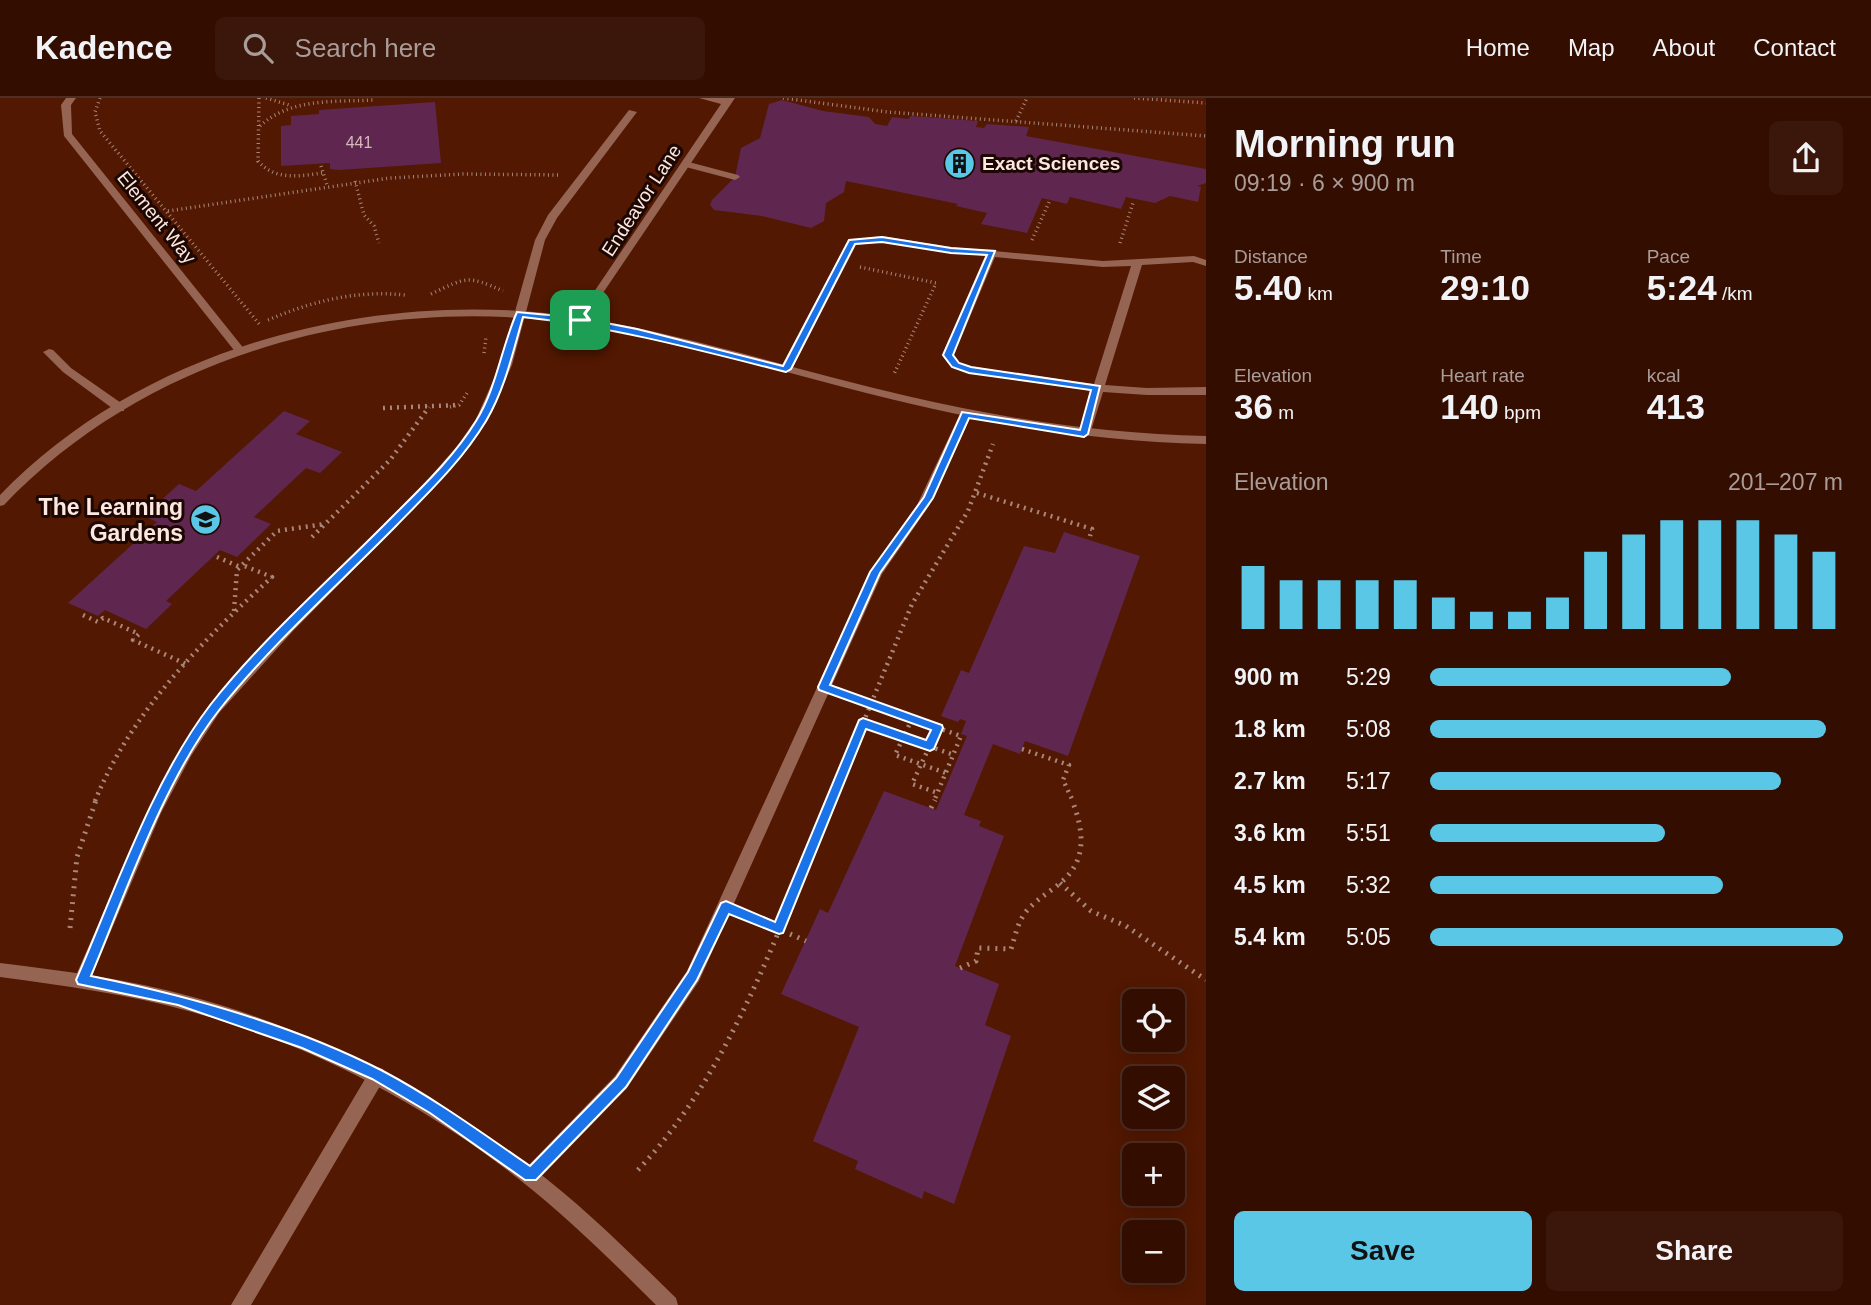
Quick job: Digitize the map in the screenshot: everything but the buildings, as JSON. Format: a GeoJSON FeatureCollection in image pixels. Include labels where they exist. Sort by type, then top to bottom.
{"type":"FeatureCollection","features":[{"type":"Feature","properties":{"kind":"street","name":"Element Way"},"geometry":{"type":"LineString","coordinates":[[71,98],[66,105],[67,134],[241,352]]}},
{"type":"Feature","properties":{"kind":"street"},"geometry":{"type":"LineString","coordinates":[[704,98],[728,100]]}},
{"type":"Feature","properties":{"kind":"street","name":"Endeavor Lane"},"geometry":{"type":"LineString","coordinates":[[580,320],[728,100]]}},
{"type":"Feature","properties":{"kind":"street"},"geometry":{"type":"LineString","coordinates":[[82,980],[154,812],[186,752],[214,709],[253,664],[428,487],[482,420],[499,385],[540,240],[552,217],[632,112]]}},
{"type":"Feature","properties":{"kind":"street"},"geometry":{"type":"LineString","coordinates":[[685,164],[735,177]]}},
{"type":"Feature","properties":{"kind":"street"},"geometry":{"type":"LineString","coordinates":[[786,369],[852,242],[882,239],[951,250],[1076,262],[1137,263],[1194,259],[1206,263]]}},
{"type":"Feature","properties":{"kind":"street"},"geometry":{"type":"LineString","coordinates":[[992,253],[948,355],[955,365],[969,370],[1097,388],[1159,392],[1206,391]]}},
{"type":"Feature","properties":{"kind":"street"},"geometry":{"type":"LineString","coordinates":[[1084,434],[1137,263]]}},
{"type":"Feature","properties":{"kind":"street"},"geometry":{"type":"LineString","coordinates":[[0,502],[39,464],[74,437],[120,408],[193,370],[241,352],[329,328],[394,317],[456,313],[520,314],[580,320],[966,414],[1084,434],[1206,440]]}},
{"type":"Feature","properties":{"kind":"street"},"geometry":{"type":"LineString","coordinates":[[49,352],[67,370],[120,408]]}},
{"type":"Feature","properties":{"kind":"street"},"geometry":{"type":"LineString","coordinates":[[531,1175],[621,1082],[693,976],[876,572],[928,498],[966,414]]}},
{"type":"Feature","properties":{"kind":"street"},"geometry":{"type":"LineString","coordinates":[[0,970],[82,980],[178,999],[305,1043],[377,1075],[435,1108],[531,1175],[617,1249],[668,1305]]}},
{"type":"Feature","properties":{"kind":"street"},"geometry":{"type":"LineString","coordinates":[[240,1305],[377,1075]]}},
{"type":"Feature","properties":{"kind":"path"},"geometry":{"type":"LineString","coordinates":[[100,98],[95,111],[100,131],[265,331]]}},
{"type":"Feature","properties":{"kind":"path"},"geometry":{"type":"LineString","coordinates":[[258,98],[258,161],[262,168],[269,173],[288,176],[323,173]]}},
{"type":"Feature","properties":{"kind":"path"},"geometry":{"type":"LineString","coordinates":[[267,98],[290,105]]}},
{"type":"Feature","properties":{"kind":"path"},"geometry":{"type":"LineString","coordinates":[[783,98],[829,106],[1206,136]]}},
{"type":"Feature","properties":{"kind":"path"},"geometry":{"type":"LineString","coordinates":[[1016,121],[1027,98]]}},
{"type":"Feature","properties":{"kind":"path"},"geometry":{"type":"LineString","coordinates":[[1133,98],[1206,103]]}},
{"type":"Feature","properties":{"kind":"path"},"geometry":{"type":"LineString","coordinates":[[260,126],[271,113],[290,105],[373,100]]}},
{"type":"Feature","properties":{"kind":"path"},"geometry":{"type":"LineString","coordinates":[[321,166],[327,185]]}},
{"type":"Feature","properties":{"kind":"path"},"geometry":{"type":"LineString","coordinates":[[168,211],[355,181],[463,174],[584,176]]}},
{"type":"Feature","properties":{"kind":"path"},"geometry":{"type":"LineString","coordinates":[[355,181],[364,215],[374,226],[379,243]]}},
{"type":"Feature","properties":{"kind":"path"},"geometry":{"type":"LineString","coordinates":[[1033,236],[1050,200]]}},
{"type":"Feature","properties":{"kind":"path"},"geometry":{"type":"LineString","coordinates":[[1120,243],[1133,203]]}},
{"type":"Feature","properties":{"kind":"path"},"geometry":{"type":"LineString","coordinates":[[842,263],[936,282],[894,374]]}},
{"type":"Feature","properties":{"kind":"path"},"geometry":{"type":"LineString","coordinates":[[481,363],[486,337]]}},
{"type":"Feature","properties":{"kind":"path"},"geometry":{"type":"LineString","coordinates":[[383,408],[459,405],[469,390]]}},
{"type":"Feature","properties":{"kind":"path"},"geometry":{"type":"LineString","coordinates":[[313,537],[391,457],[429,407]]}},
{"type":"Feature","properties":{"kind":"path"},"geometry":{"type":"LineString","coordinates":[[638,1170],[659,1148],[706,1082],[779,929],[912,604],[977,493],[993,444]]}},
{"type":"Feature","properties":{"kind":"path"},"geometry":{"type":"LineString","coordinates":[[977,493],[1092,529],[1090,536]]}},
{"type":"Feature","properties":{"kind":"path"},"geometry":{"type":"LineString","coordinates":[[234,611],[237,570],[277,531],[326,524]]}},
{"type":"Feature","properties":{"kind":"path"},"geometry":{"type":"LineString","coordinates":[[70,928],[76,865],[83,835],[94,805],[132,736],[186,664],[234,611],[272,577],[217,557]]}},
{"type":"Feature","properties":{"kind":"path"},"geometry":{"type":"LineString","coordinates":[[83,615],[98,622],[103,618],[139,634],[133,640],[186,664]]}},
{"type":"Feature","properties":{"kind":"path"},"geometry":{"type":"LineString","coordinates":[[823,687],[961,736],[931,808]]}},
{"type":"Feature","properties":{"kind":"path"},"geometry":{"type":"LineString","coordinates":[[912,719],[895,755],[946,773]]}},
{"type":"Feature","properties":{"kind":"path"},"geometry":{"type":"LineString","coordinates":[[863,723],[954,755]]}},
{"type":"Feature","properties":{"kind":"path"},"geometry":{"type":"LineString","coordinates":[[938,728],[912,783],[938,793]]}},
{"type":"Feature","properties":{"kind":"path"},"geometry":{"type":"LineString","coordinates":[[960,968],[976,961],[978,948],[1011,949],[1022,918],[1073,872],[1081,848],[1074,800],[1063,780],[1069,765],[1022,749]]}},
{"type":"Feature","properties":{"kind":"path"},"geometry":{"type":"LineString","coordinates":[[1060,883],[1091,911],[1126,926],[1206,980]]}},
{"type":"Feature","properties":{"kind":"path"},"geometry":{"type":"LineString","coordinates":[[726,907],[806,941]]}},
{"type":"Feature","properties":{"kind":"shaded area"},"geometry":{"type":"Polygon","coordinates":[[[0,98],[1206,98],[1206,1305],[0,1305],[0,98]]]}},
{"type":"Feature","properties":{"kind":"place","name":"Exact Sciences"},"geometry":{"type":"Point","coordinates":[959,163]}},
{"type":"Feature","properties":{"kind":"place","name":"The Learning Gardens"},"geometry":{"type":"Point","coordinates":[206,520]}},
{"type":"Feature","properties":{"kind":"route"},"geometry":{"type":"LineString","coordinates":[[882,239],[951,250],[992,253],[948,355],[955,365],[969,370],[1097,388],[1084,434],[966,414],[928,498],[876,572],[823,687],[938,728],[930,746],[863,723],[779,929],[726,907],[693,976],[621,1082],[531,1175],[435,1108],[377,1075],[305,1043],[178,999],[82,980],[154,812],[186,752],[214,709],[245,673],[428,487],[462,448],[482,420],[499,385],[520,314],[580,320],[786,369],[852,242],[882,239]]}}]}
